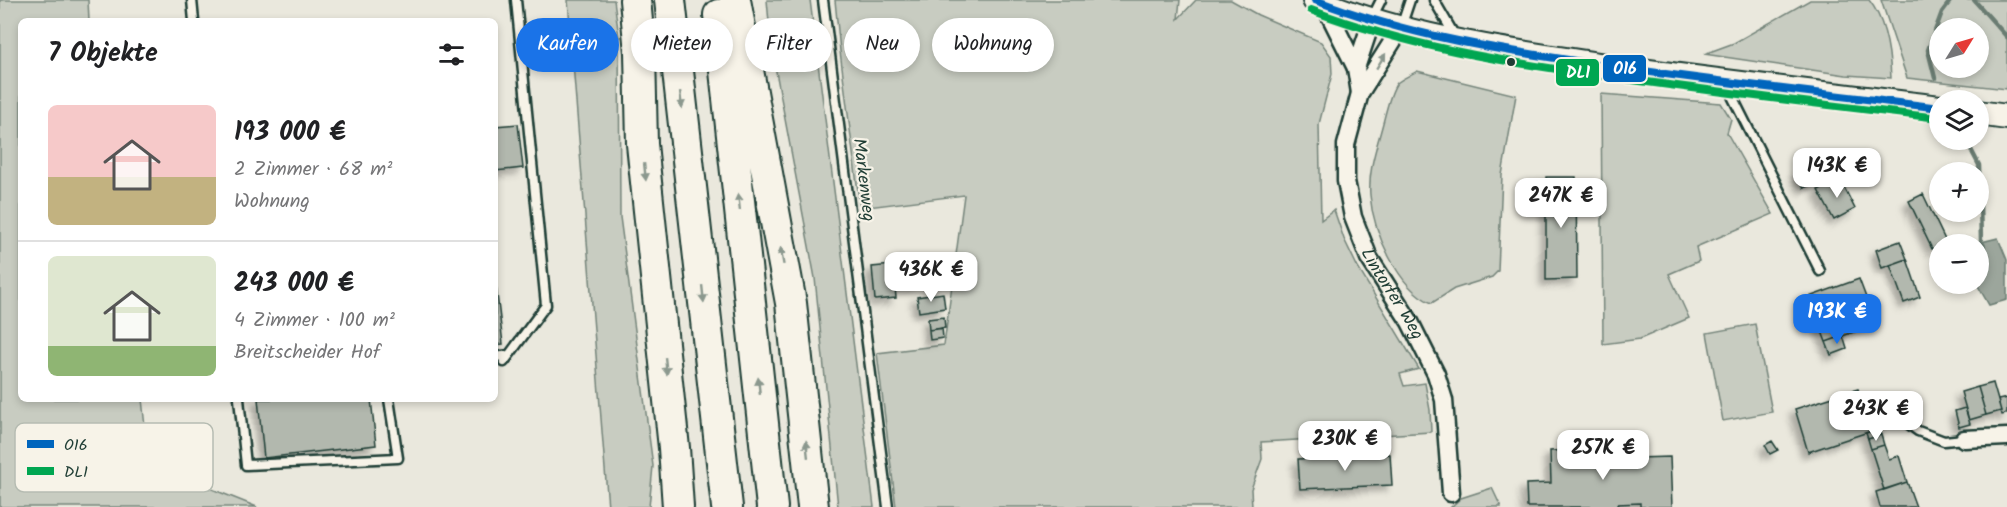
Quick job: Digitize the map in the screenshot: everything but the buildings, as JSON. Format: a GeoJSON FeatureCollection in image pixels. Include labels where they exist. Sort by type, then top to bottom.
{"type":"FeatureCollection","features":[{"type":"Feature","properties":{"kind":"highway"},"geometry":{"type":"LineString","coordinates":[[635,0],[640,52],[642,144],[678,507]]}},
{"type":"Feature","properties":{"kind":"highway"},"geometry":{"type":"LineString","coordinates":[[670,0],[727,507]]}},
{"type":"Feature","properties":{"kind":"highway"},"geometry":{"type":"LineString","coordinates":[[718,0],[772,507]]}},
{"type":"Feature","properties":{"kind":"highway"},"geometry":{"type":"LineString","coordinates":[[735,0],[790,303],[813,507]]}},
{"type":"Feature","properties":{"kind":"highway"},"geometry":{"type":"LineString","coordinates":[[676,470],[687,507]]}},
{"type":"Feature","properties":{"kind":"main road","name":"Lintorfer Weg"},"geometry":{"type":"LineString","coordinates":[[1319,2],[1376,10],[1401,28],[1523,54],[1929,107]]}},
{"type":"Feature","properties":{"kind":"main road"},"geometry":{"type":"LineString","coordinates":[[1989,115],[2007,117]]}},
{"type":"Feature","properties":{"kind":"street","name":"Lintorfer Weg"},"geometry":{"type":"LineString","coordinates":[[1319,2],[1356,68],[1360,93]]}},
{"type":"Feature","properties":{"kind":"street","name":"Lintorfer Weg"},"geometry":{"type":"LineString","coordinates":[[1356,68],[1376,10]]}},
{"type":"Feature","properties":{"kind":"street","name":"Lintorfer Weg"},"geometry":{"type":"LineString","coordinates":[[1401,28],[1360,93],[1346,145],[1347,181],[1353,217],[1370,258],[1410,322],[1436,374],[1444,400],[1450,493]]}},
{"type":"Feature","properties":{"kind":"street"},"geometry":{"type":"LineString","coordinates":[[1964,439],[2007,437]]}},
{"type":"Feature","properties":{"kind":"lane"},"geometry":{"type":"LineString","coordinates":[[192,0],[194,18]]}},
{"type":"Feature","properties":{"kind":"lane"},"geometry":{"type":"LineString","coordinates":[[498,358],[506,359],[546,305],[516,0]]}},
{"type":"Feature","properties":{"kind":"lane","name":"Markenweg"},"geometry":{"type":"LineString","coordinates":[[823,0],[888,507]]}},
{"type":"Feature","properties":{"kind":"lane"},"geometry":{"type":"LineString","coordinates":[[1401,28],[1410,0]]}},
{"type":"Feature","properties":{"kind":"lane"},"geometry":{"type":"LineString","coordinates":[[1434,0],[1457,41]]}},
{"type":"Feature","properties":{"kind":"lane"},"geometry":{"type":"LineString","coordinates":[[1728,82],[1732,96],[1821,271]]}},
{"type":"Feature","properties":{"kind":"lane"},"geometry":{"type":"LineString","coordinates":[[239,402],[246,465],[398,458],[389,402]]}},
{"type":"Feature","properties":{"kind":"lane"},"geometry":{"type":"LineString","coordinates":[[1899,417],[1918,431],[1944,441],[1964,439]]}},
{"type":"Feature","properties":{"kind":"shaded area"},"geometry":{"type":"Polygon","coordinates":[[[0,0],[88,0],[89,18],[18,18],[18,402],[142,402],[145,423],[15,423],[15,492],[213,492],[213,489],[257,507],[0,507],[0,0]]]}},
{"type":"Feature","properties":{"kind":"shaded area"},"geometry":{"type":"Polygon","coordinates":[[[568,0],[614,0],[616,18],[569,18],[568,0]]]}},
{"type":"Feature","properties":{"kind":"shaded area"},"geometry":{"type":"Polygon","coordinates":[[[767,0],[810,0],[812,18],[769,18],[767,0]]]}},
{"type":"Feature","properties":{"kind":"shaded area"},"geometry":{"type":"Polygon","coordinates":[[[835,0],[1180,0],[1178,19],[1196,0],[1231,0],[1258,15],[1321,42],[1331,56],[1332,74],[1319,124],[1321,220],[1334,210],[1344,239],[1358,268],[1419,369],[1400,374],[1404,386],[1425,383],[1431,432],[1261,442],[1262,459],[1251,489],[1252,507],[896,507],[877,353],[944,345],[964,195],[860,208],[835,0]]]}},
{"type":"Feature","properties":{"kind":"shaded area"},"geometry":{"type":"Polygon","coordinates":[[[1810,0],[1869,0],[1875,8],[1886,37],[1891,78],[1846,75],[1704,54],[1734,43],[1810,0]]]}},
{"type":"Feature","properties":{"kind":"shaded area"},"geometry":{"type":"Polygon","coordinates":[[[1881,0],[2007,0],[2007,89],[1907,78],[1881,0]]]}},
{"type":"Feature","properties":{"kind":"shaded area"},"geometry":{"type":"Polygon","coordinates":[[[619,37],[620,217],[653,466],[649,507],[608,507],[574,72],[619,72],[619,37]]]}},
{"type":"Feature","properties":{"kind":"shaded area"},"geometry":{"type":"Polygon","coordinates":[[[1417,71],[1516,95],[1502,175],[1498,271],[1492,277],[1454,289],[1432,303],[1408,285],[1389,257],[1376,225],[1370,195],[1370,176],[1390,97],[1397,83],[1417,71]]]}},
{"type":"Feature","properties":{"kind":"shaded area"},"geometry":{"type":"Polygon","coordinates":[[[776,72],[819,72],[874,507],[838,507],[815,278],[776,72]]]}},
{"type":"Feature","properties":{"kind":"shaded area"},"geometry":{"type":"Polygon","coordinates":[[[1601,94],[1721,103],[1731,119],[1727,133],[1773,214],[1696,247],[1699,261],[1669,274],[1689,318],[1640,339],[1603,344],[1601,94]]]}},
{"type":"Feature","properties":{"kind":"shaded area"},"geometry":{"type":"Polygon","coordinates":[[[1998,238],[2007,260],[2007,300],[1989,305],[1983,294],[1989,294],[1989,240],[1998,238]]]}},
{"type":"Feature","properties":{"kind":"shaded area"},"geometry":{"type":"Polygon","coordinates":[[[1755,324],[1772,412],[1723,421],[1707,333],[1755,324]]]}},
{"type":"Feature","properties":{"kind":"shaded area"},"geometry":{"type":"Polygon","coordinates":[[[1492,488],[1501,507],[1451,507],[1461,498],[1492,488]]]}},
{"type":"Feature","properties":{"kind":"waterway"},"geometry":{"type":"LineString","coordinates":[[1940,18],[1951,0]]}},
{"type":"Feature","properties":{"kind":"waterway"},"geometry":{"type":"LineString","coordinates":[[1974,0],[2007,37]]}},
{"type":"Feature","properties":{"kind":"waterway"},"geometry":{"type":"LineString","coordinates":[[1929,47],[1929,54]]}},
{"type":"Feature","properties":{"kind":"waterway"},"geometry":{"type":"LineString","coordinates":[[1971,150],[1979,165],[1981,234]]}},
{"type":"Feature","properties":{"kind":"transit line","name":"O16"},"geometry":{"type":"LineString","coordinates":[[1315,0],[1350,13],[1421,33],[1493,48],[1686,77],[1929,107]]}},
{"type":"Feature","properties":{"kind":"transit line","name":"DL1"},"geometry":{"type":"LineString","coordinates":[[1311,10],[1383,34],[1529,65],[1929,117]]}}]}
